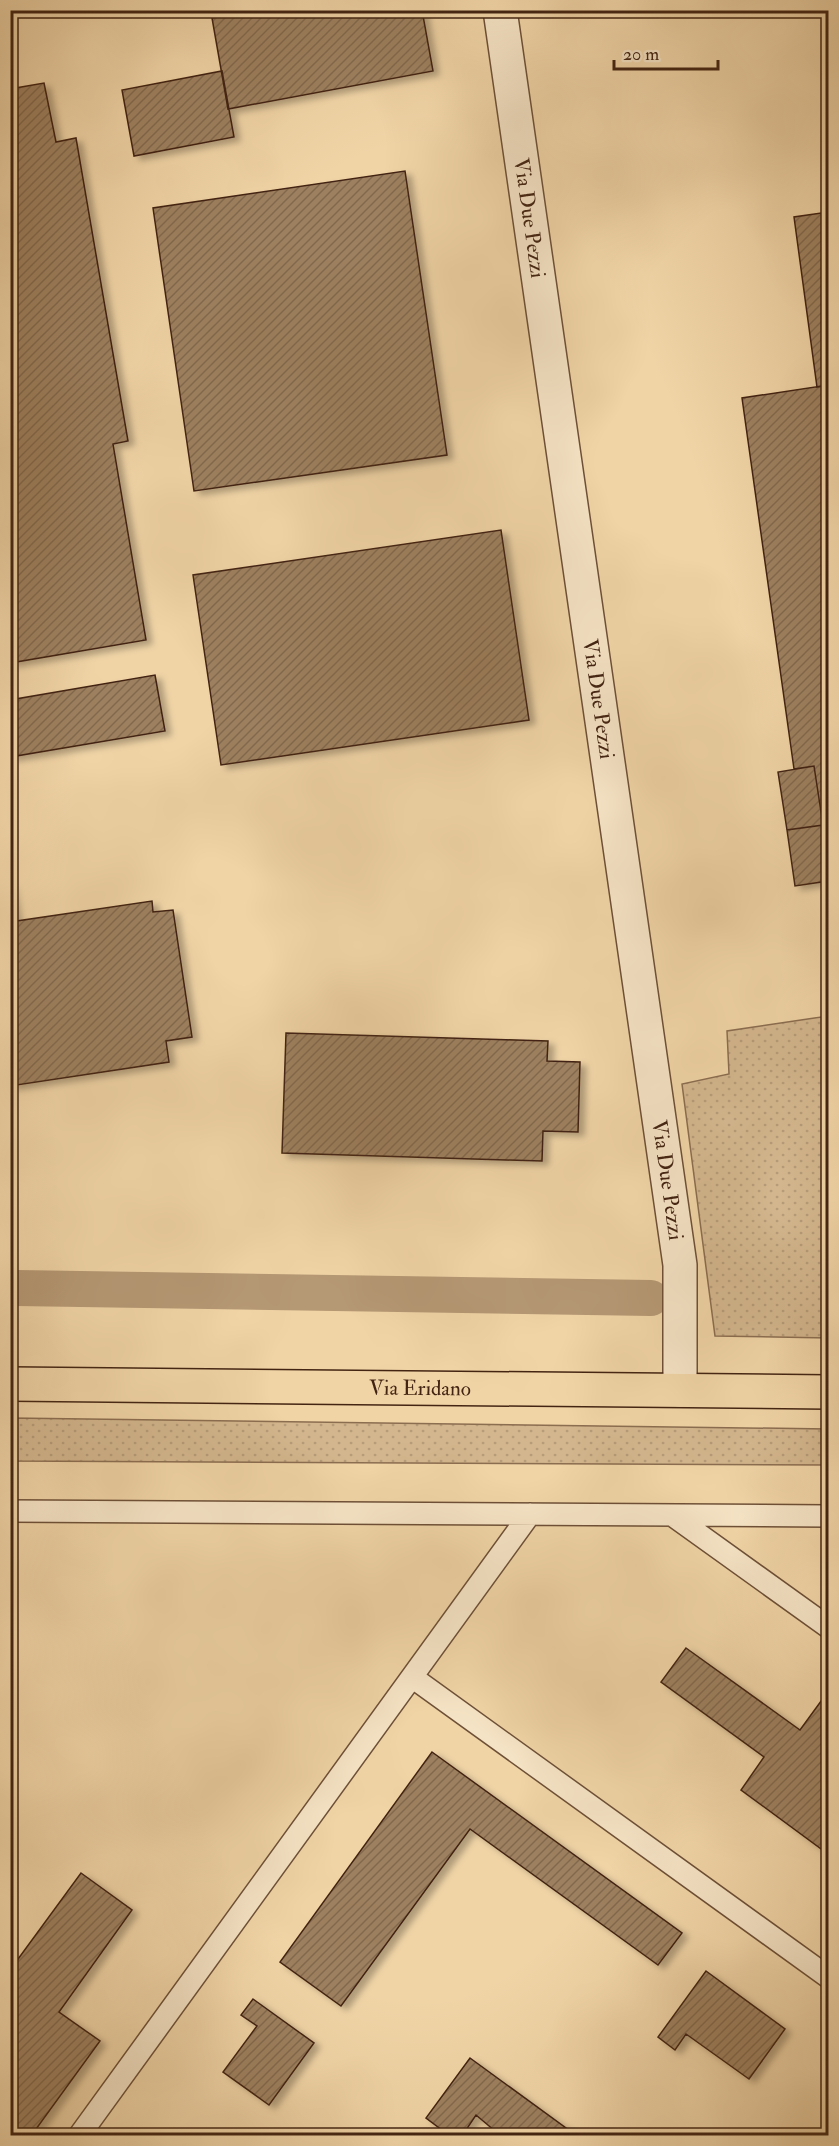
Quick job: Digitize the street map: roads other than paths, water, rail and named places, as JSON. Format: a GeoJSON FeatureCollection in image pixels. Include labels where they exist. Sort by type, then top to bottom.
{"type":"FeatureCollection","features":[{"type":"Feature","properties":{"kind":"main road","name":"Via Eridano"},"geometry":{"type":"LineString","coordinates":[[10,1384],[828,1392]]}},
{"type":"Feature","properties":{"kind":"street","name":"Via Due Pezzi"},"geometry":{"type":"LineString","coordinates":[[500,10],[680,1265],[680,1390]]}},
{"type":"Feature","properties":{"kind":"lane"},"geometry":{"type":"LineString","coordinates":[[10,1511],[828,1516]]}},
{"type":"Feature","properties":{"kind":"lane"},"geometry":{"type":"LineString","coordinates":[[79,2136],[530,1514]]}},
{"type":"Feature","properties":{"kind":"lane"},"geometry":{"type":"LineString","coordinates":[[672,1515],[828,1627]]}},
{"type":"Feature","properties":{"kind":"lane"},"geometry":{"type":"LineString","coordinates":[[412,1677],[828,1977]]}},
{"type":"Feature","properties":{"kind":"waterway"},"geometry":{"type":"LineString","coordinates":[[17,1288],[651,1298]]}}]}
